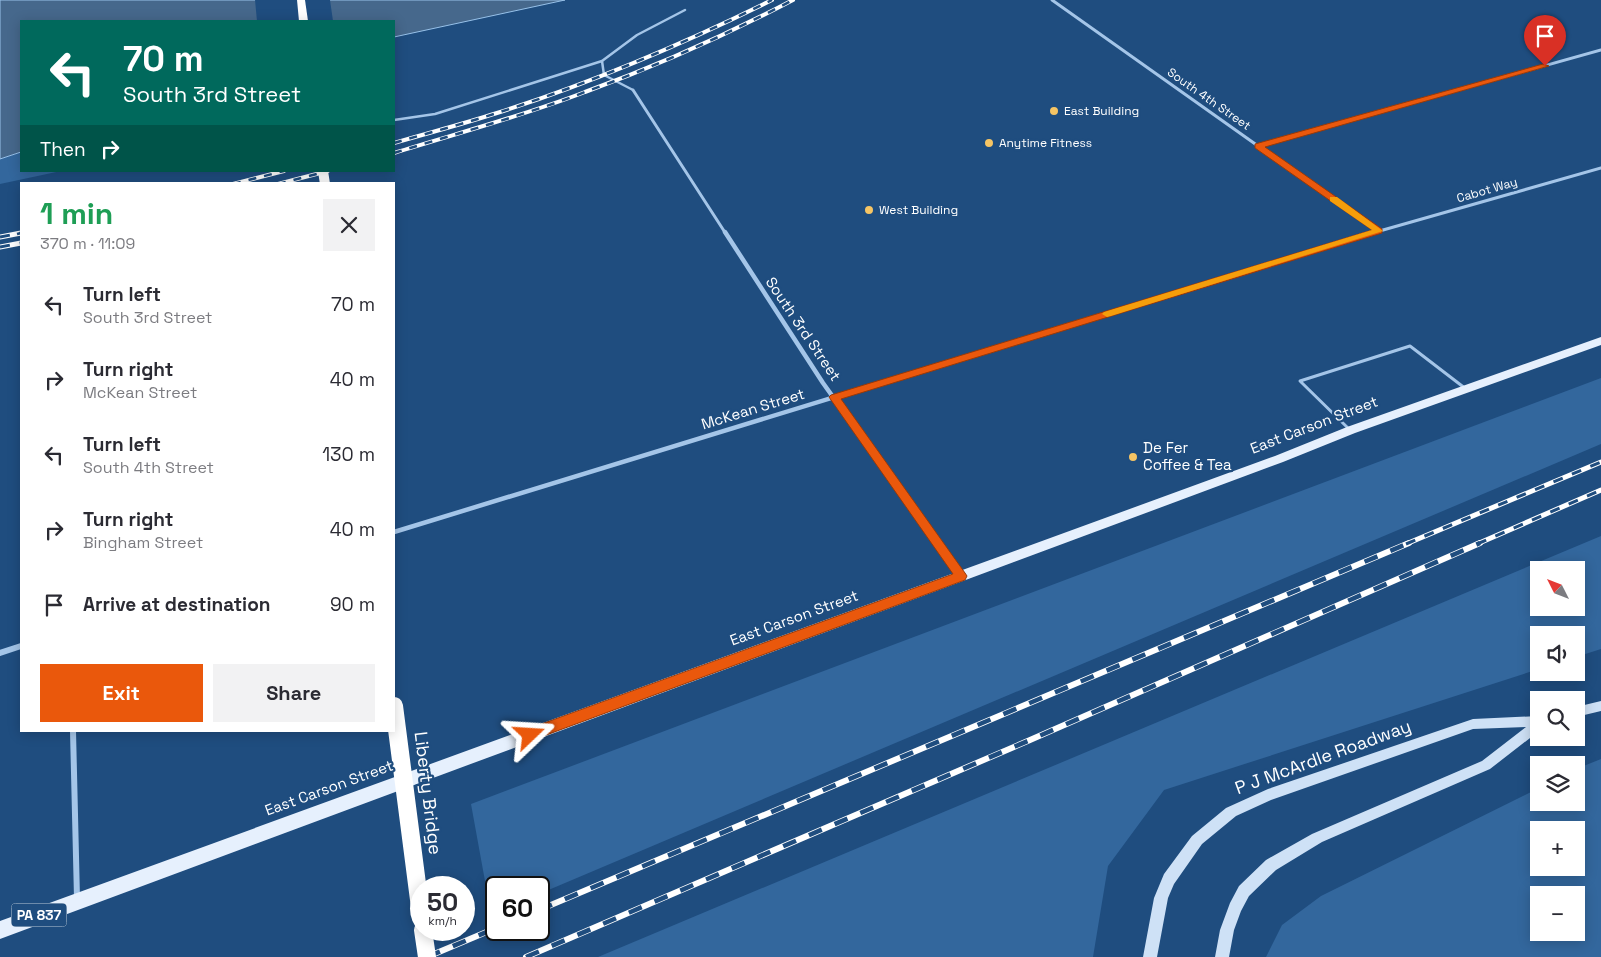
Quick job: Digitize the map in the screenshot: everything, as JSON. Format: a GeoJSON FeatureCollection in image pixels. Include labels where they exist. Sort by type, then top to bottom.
{"type":"FeatureCollection","features":[{"type":"Feature","properties":{"kind":"highway"},"geometry":{"type":"LineString","coordinates":[[301,0],[304,20]]}},
{"type":"Feature","properties":{"kind":"highway","name":"Liberty Bridge"},"geometry":{"type":"LineString","coordinates":[[395,714],[416,876]]}},
{"type":"Feature","properties":{"kind":"highway"},"geometry":{"type":"LineString","coordinates":[[425,941],[427,957]]}},
{"type":"Feature","properties":{"kind":"main road","name":"East Carson Street"},"geometry":{"type":"LineString","coordinates":[[0,930],[961,576],[1351,430],[1601,341]]}},
{"type":"Feature","properties":{"kind":"main road"},"geometry":{"type":"LineString","coordinates":[[1585,710],[1601,706]]}},
{"type":"Feature","properties":{"kind":"main road","name":"P J McArdle Roadway"},"geometry":{"type":"LineString","coordinates":[[1150,957],[1161,898],[1169,879],[1197,840],[1232,812],[1268,795],[1473,724],[1530,723]]}},
{"type":"Feature","properties":{"kind":"main road","name":"P J McArdle Roadway"},"geometry":{"type":"LineString","coordinates":[[1222,957],[1227,930],[1244,891],[1271,865],[1317,838],[1486,765],[1530,730]]}},
{"type":"Feature","properties":{"kind":"street","name":"South 4th Street"},"geometry":{"type":"LineString","coordinates":[[1052,0],[1378,231]]}},
{"type":"Feature","properties":{"kind":"street"},"geometry":{"type":"LineString","coordinates":[[1258,146],[1601,50]]}},
{"type":"Feature","properties":{"kind":"street","name":"South 3rd Street"},"geometry":{"type":"LineString","coordinates":[[632,90],[823,383],[961,576]]}},
{"type":"Feature","properties":{"kind":"street","name":"Cabot Way"},"geometry":{"type":"LineString","coordinates":[[1378,231],[1601,168]]}},
{"type":"Feature","properties":{"kind":"street","name":"McKean Street"},"geometry":{"type":"LineString","coordinates":[[395,532],[1378,231]]}},
{"type":"Feature","properties":{"kind":"street"},"geometry":{"type":"LineString","coordinates":[[0,653],[20,646]]}},
{"type":"Feature","properties":{"kind":"street"},"geometry":{"type":"LineString","coordinates":[[73,732],[77,901]]}},
{"type":"Feature","properties":{"kind":"lane"},"geometry":{"type":"LineString","coordinates":[[395,120],[435,114],[602,61],[637,34],[685,10]]}},
{"type":"Feature","properties":{"kind":"lane"},"geometry":{"type":"LineString","coordinates":[[602,61],[604,75],[632,90]]}},
{"type":"Feature","properties":{"kind":"lane"},"geometry":{"type":"LineString","coordinates":[[1351,430],[1300,381],[1410,346],[1467,390]]}},
{"type":"Feature","properties":{"kind":"shaded area"},"geometry":{"type":"Polygon","coordinates":[[[0,0],[565,0],[395,37],[395,20],[20,20],[20,152],[0,159],[0,0]]]}},
{"type":"Feature","properties":{"kind":"shaded area"},"geometry":{"type":"Polygon","coordinates":[[[20,152],[20,172],[56,172],[0,184],[0,159],[20,152]]]}},
{"type":"Feature","properties":{"kind":"shaded area"},"geometry":{"type":"Polygon","coordinates":[[[1601,378],[1601,444],[550,889],[550,876],[485,876],[485,881],[471,804],[1601,378]]]}},
{"type":"Feature","properties":{"kind":"shaded area"},"geometry":{"type":"Polygon","coordinates":[[[1601,536],[1601,649],[1585,654],[1585,626],[1530,626],[1530,672],[1164,790],[1108,866],[1093,957],[598,957],[1530,566],[1530,616],[1585,616],[1585,561],[1541,561],[1601,536]]]}},
{"type":"Feature","properties":{"kind":"shaded area"},"geometry":{"type":"Polygon","coordinates":[[[1601,759],[1601,957],[1266,957],[1282,925],[1321,896],[1530,792],[1530,811],[1585,811],[1585,765],[1601,759]]]}},
{"type":"Feature","properties":{"kind":"pier"},"geometry":{"type":"Polygon","coordinates":[[[255,0],[330,0],[333,20],[257,20],[255,0]]]}},
{"type":"Feature","properties":{"kind":"railway"},"geometry":{"type":"LineString","coordinates":[[395,143],[484,117],[602,76],[705,32],[772,0]]}},
{"type":"Feature","properties":{"kind":"railway"},"geometry":{"type":"LineString","coordinates":[[395,153],[538,109],[612,82],[691,49],[793,0]]}},
{"type":"Feature","properties":{"kind":"railway"},"geometry":{"type":"LineString","coordinates":[[241,182],[280,172]]}},
{"type":"Feature","properties":{"kind":"railway"},"geometry":{"type":"LineString","coordinates":[[286,182],[324,172]]}},
{"type":"Feature","properties":{"kind":"railway"},"geometry":{"type":"LineString","coordinates":[[0,237],[20,233]]}},
{"type":"Feature","properties":{"kind":"railway"},"geometry":{"type":"LineString","coordinates":[[0,247],[20,243]]}},
{"type":"Feature","properties":{"kind":"railway"},"geometry":{"type":"LineString","coordinates":[[1406,544],[1601,462]]}},
{"type":"Feature","properties":{"kind":"railway"},"geometry":{"type":"LineString","coordinates":[[1477,544],[1601,490]]}},
{"type":"Feature","properties":{"kind":"railway"},"geometry":{"type":"LineString","coordinates":[[550,905],[1409,543]]}},
{"type":"Feature","properties":{"kind":"railway"},"geometry":{"type":"LineString","coordinates":[[526,957],[1030,740],[1480,543]]}},
{"type":"Feature","properties":{"kind":"railway"},"geometry":{"type":"LineString","coordinates":[[427,957],[485,933]]}},
{"type":"Feature","properties":{"kind":"slow traffic"},"geometry":{"type":"LineString","coordinates":[[1107,314],[1378,231],[1334,199]]}},
{"type":"Feature","properties":{"kind":"place","name":"East Building"},"geometry":{"type":"Point","coordinates":[1054,111]}},
{"type":"Feature","properties":{"kind":"place","name":"Anytime Fitness"},"geometry":{"type":"Point","coordinates":[989,143]}},
{"type":"Feature","properties":{"kind":"place","name":"West Building"},"geometry":{"type":"Point","coordinates":[869,210]}},
{"type":"Feature","properties":{"kind":"place","name":"De Fer Coffee & Tea"},"geometry":{"type":"Point","coordinates":[1133,457]}},
{"type":"Feature","properties":{"kind":"route"},"geometry":{"type":"LineString","coordinates":[[530,735],[961,576],[834,397],[1378,231],[1258,146],[1545,66]]}}]}
